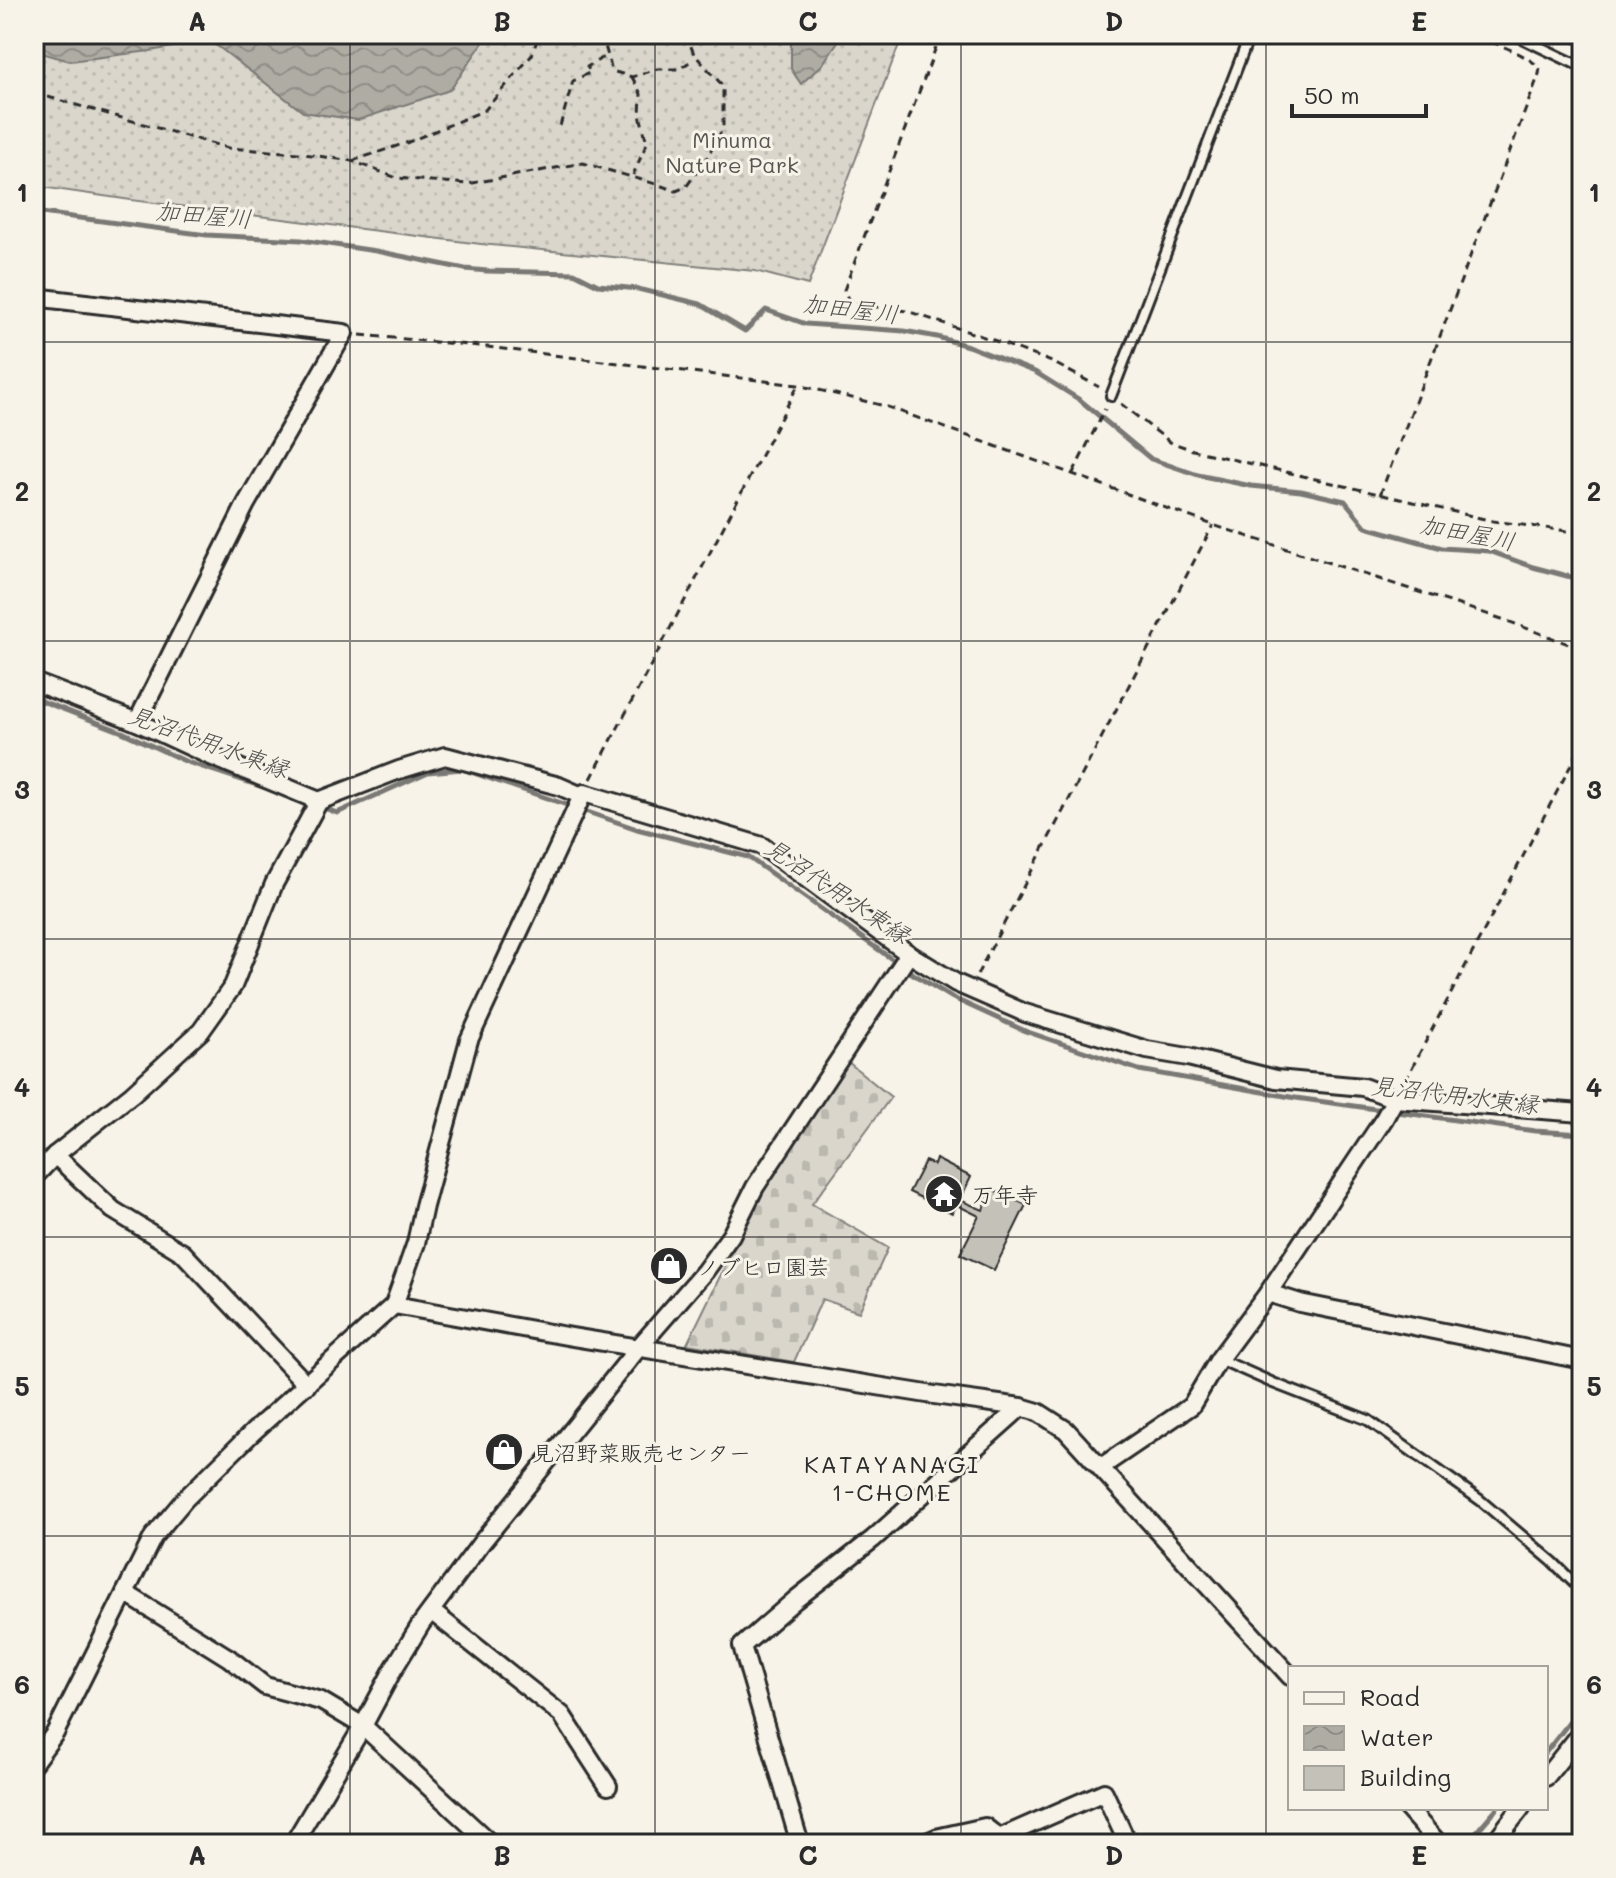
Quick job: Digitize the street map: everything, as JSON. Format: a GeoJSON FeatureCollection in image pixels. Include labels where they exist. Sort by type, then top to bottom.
{"type":"FeatureCollection","features":[{"type":"Feature","properties":{"kind":"street"},"geometry":{"type":"LineString","coordinates":[[34,297],[344,333],[246,504],[137,722]]}},
{"type":"Feature","properties":{"kind":"street"},"geometry":{"type":"LineString","coordinates":[[34,682],[137,722],[319,801]]}},
{"type":"Feature","properties":{"kind":"street"},"geometry":{"type":"LineString","coordinates":[[34,1177],[55,1155],[132,1094],[201,1031],[233,986],[274,884],[319,801],[445,756],[559,786],[582,796],[469,1040],[416,1243],[394,1305],[253,1432],[185,1499],[153,1537],[55,1733],[34,1762]]}},
{"type":"Feature","properties":{"kind":"street"},"geometry":{"type":"LineString","coordinates":[[584,793],[762,846],[909,954],[956,983],[1025,1013],[1147,1050],[1276,1079],[1363,1087],[1395,1099],[1582,1113]]}},
{"type":"Feature","properties":{"kind":"street"},"geometry":{"type":"LineString","coordinates":[[293,1844],[394,1668],[431,1611],[482,1542],[639,1347],[705,1271],[731,1235],[755,1187],[909,954]]}},
{"type":"Feature","properties":{"kind":"street"},"geometry":{"type":"LineString","coordinates":[[1101,1467],[1191,1406],[1219,1359],[1268,1293],[1395,1099]]}},
{"type":"Feature","properties":{"kind":"street"},"geometry":{"type":"LineString","coordinates":[[55,1155],[113,1210],[183,1253],[307,1385]]}},
{"type":"Feature","properties":{"kind":"street"},"geometry":{"type":"LineString","coordinates":[[1268,1293],[1300,1303],[1582,1360]]}},
{"type":"Feature","properties":{"kind":"street"},"geometry":{"type":"LineString","coordinates":[[394,1305],[490,1324],[1038,1412],[1066,1430],[1288,1674]]}},
{"type":"Feature","properties":{"kind":"street"},"geometry":{"type":"LineString","coordinates":[[800,1844],[742,1646],[873,1539],[1021,1407]]}},
{"type":"Feature","properties":{"kind":"street"},"geometry":{"type":"LineString","coordinates":[[125,1593],[229,1658],[265,1686],[321,1701],[363,1726],[491,1844]]}},
{"type":"Feature","properties":{"kind":"street"},"geometry":{"type":"LineString","coordinates":[[431,1611],[562,1715],[608,1786]]}},
{"type":"Feature","properties":{"kind":"street"},"geometry":{"type":"LineString","coordinates":[[1548,1774],[1582,1732]]}},
{"type":"Feature","properties":{"kind":"street"},"geometry":{"type":"LineString","coordinates":[[932,1842],[985,1827],[999,1838],[1104,1792],[1128,1844]]}},
{"type":"Feature","properties":{"kind":"street"},"geometry":{"type":"LineString","coordinates":[[1409,1810],[1439,1844]]}},
{"type":"Feature","properties":{"kind":"street"},"geometry":{"type":"LineString","coordinates":[[1493,1844],[1519,1810]]}},
{"type":"Feature","properties":{"kind":"lane"},"geometry":{"type":"LineString","coordinates":[[1111,396],[1250,34]]}},
{"type":"Feature","properties":{"kind":"lane"},"geometry":{"type":"LineString","coordinates":[[1513,34],[1582,67]]}},
{"type":"Feature","properties":{"kind":"lane"},"geometry":{"type":"LineString","coordinates":[[1219,1359],[1368,1420],[1480,1500],[1582,1591]]}},
{"type":"Feature","properties":{"kind":"path"},"geometry":{"type":"LineString","coordinates":[[352,161],[406,143],[485,110],[532,55],[539,34]]}},
{"type":"Feature","properties":{"kind":"path"},"geometry":{"type":"LineString","coordinates":[[607,34],[604,42],[612,71],[632,77],[657,69],[679,69],[694,59]]}},
{"type":"Feature","properties":{"kind":"path"},"geometry":{"type":"LineString","coordinates":[[34,93],[228,148],[352,161],[397,178],[467,184],[583,163],[676,191],[686,187],[723,128],[723,86],[694,54],[686,34]]}},
{"type":"Feature","properties":{"kind":"path"},"geometry":{"type":"LineString","coordinates":[[1380,495],[1539,74],[1540,68],[1524,56],[1472,34]]}},
{"type":"Feature","properties":{"kind":"path"},"geometry":{"type":"LineString","coordinates":[[560,126],[573,81],[591,72],[587,67],[607,55]]}},
{"type":"Feature","properties":{"kind":"path"},"geometry":{"type":"LineString","coordinates":[[632,77],[641,94],[640,115],[647,143],[633,177]]}},
{"type":"Feature","properties":{"kind":"path"},"geometry":{"type":"LineString","coordinates":[[344,333],[479,346],[798,385],[885,406],[1213,525],[1502,619],[1582,649]]}},
{"type":"Feature","properties":{"kind":"path"},"geometry":{"type":"LineString","coordinates":[[584,793],[798,385]]}},
{"type":"Feature","properties":{"kind":"path"},"geometry":{"type":"LineString","coordinates":[[1073,473],[1106,406]]}},
{"type":"Feature","properties":{"kind":"path"},"geometry":{"type":"LineString","coordinates":[[970,989],[1213,525]]}},
{"type":"Feature","properties":{"kind":"path"},"geometry":{"type":"LineString","coordinates":[[1395,1099],[1582,744]]}},
{"type":"Feature","properties":{"kind":"green space","name":"Minuma Nature Park"},"geometry":{"type":"Polygon","coordinates":[[[34,34],[903,34],[808,285],[755,271],[481,244],[34,186],[34,34]]]}},
{"type":"Feature","properties":{"kind":"green space"},"geometry":{"type":"Polygon","coordinates":[[[848,1062],[891,1097],[812,1204],[888,1248],[859,1312],[822,1299],[794,1362],[687,1344],[767,1180],[848,1062]]]}},
{"type":"Feature","properties":{"kind":"water"},"geometry":{"type":"Polygon","coordinates":[[[34,34],[489,34],[450,90],[358,120],[303,112],[208,41],[70,61],[34,51],[34,34]]]}},
{"type":"Feature","properties":{"kind":"water"},"geometry":{"type":"Polygon","coordinates":[[[780,34],[843,34],[822,65],[801,84],[791,69],[791,39],[780,34]]]}},
{"type":"Feature","properties":{"kind":"building"},"geometry":{"type":"Polygon","coordinates":[[[936,1159],[971,1177],[960,1200],[983,1210],[992,1189],[1026,1205],[994,1270],[960,1254],[979,1216],[957,1205],[952,1213],[909,1192],[925,1161],[934,1165],[936,1159]]]}},
{"type":"Feature","properties":{"kind":"waterway","name":"見沼代用水東縁"},"geometry":{"type":"LineString","coordinates":[[1572,34],[1582,38]]}},
{"type":"Feature","properties":{"kind":"waterway","name":"加田屋川"},"geometry":{"type":"LineString","coordinates":[[34,212],[207,235],[301,240],[465,269],[574,273],[598,285],[638,289],[700,304],[745,331],[766,310],[806,324],[904,331],[937,337],[1035,372],[1080,400],[1151,459],[1198,475],[1345,501],[1366,527],[1442,548],[1489,551],[1582,580]]}},
{"type":"Feature","properties":{"kind":"waterway","name":"見沼代用水東縁"},"geometry":{"type":"LineString","coordinates":[[34,698],[122,732],[187,762],[272,790]]}},
{"type":"Feature","properties":{"kind":"waterway","name":"見沼代用水東縁"},"geometry":{"type":"LineString","coordinates":[[319,806],[337,813],[428,772],[462,769],[637,829],[748,857],[910,972],[953,998],[1025,1031],[1139,1070],[1296,1098],[1535,1131],[1582,1134]]}},
{"type":"Feature","properties":{"kind":"waterway","name":"見沼代用水東縁"},"geometry":{"type":"LineString","coordinates":[[1548,1749],[1582,1706]]}},
{"type":"Feature","properties":{"kind":"waterway","name":"見沼代用水東縁"},"geometry":{"type":"LineString","coordinates":[[1466,1844],[1495,1810]]}},
{"type":"Feature","properties":{"kind":"place","name":"万年寺"},"geometry":{"type":"Point","coordinates":[944,1194]}},
{"type":"Feature","properties":{"kind":"place","name":"ノブヒロ園芸"},"geometry":{"type":"Point","coordinates":[669,1266]}},
{"type":"Feature","properties":{"kind":"place","name":"見沼野菜販売センター"},"geometry":{"type":"Point","coordinates":[504,1452]}},
{"type":"Feature","properties":{"kind":"district","name":"KATAYANAGI 1-CHOME"},"geometry":{"type":"Point","coordinates":[892,1477]}}]}
